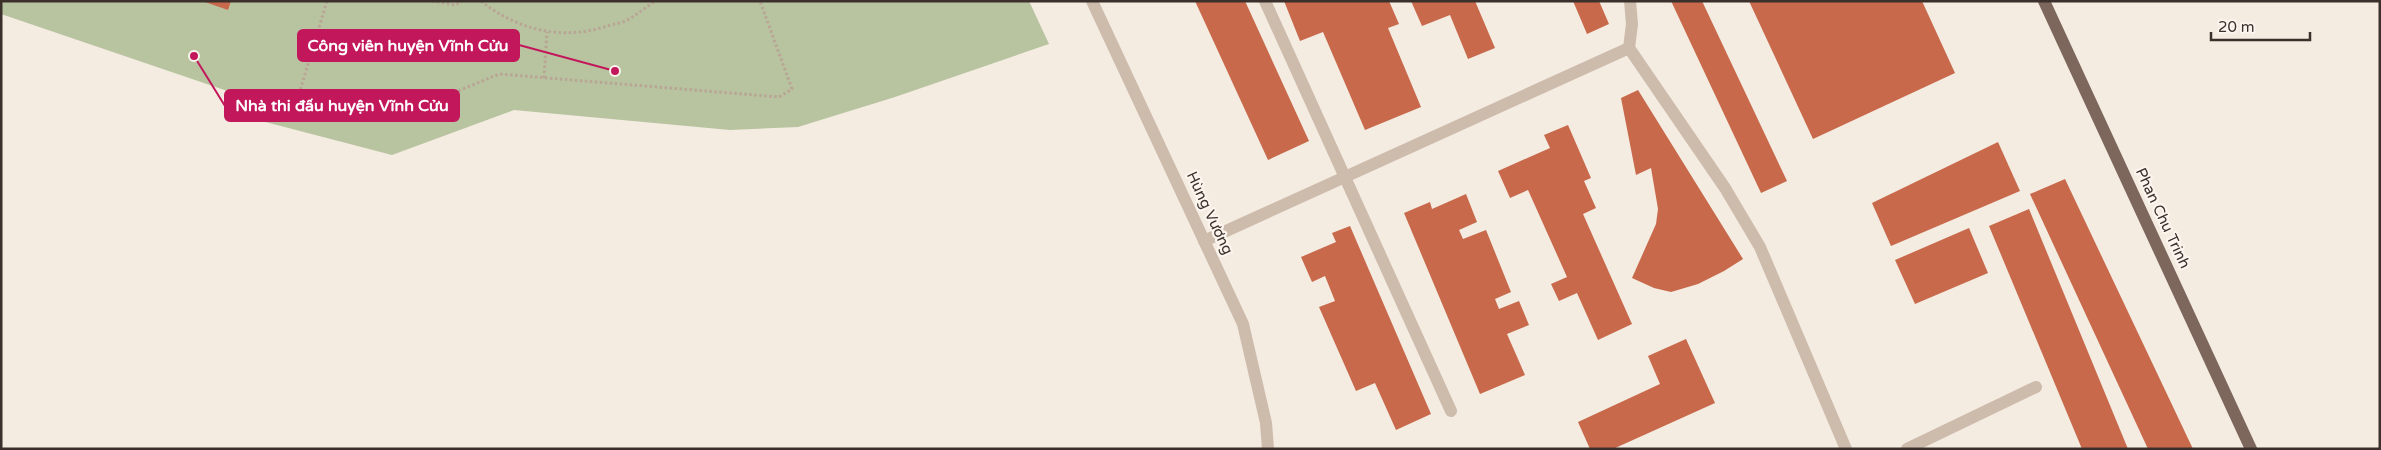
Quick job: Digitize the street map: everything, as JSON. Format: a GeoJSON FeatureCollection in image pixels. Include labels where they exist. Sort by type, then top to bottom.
{"type":"FeatureCollection","features":[{"type":"Feature","properties":{"kind":"main road","name":"Phan Chu Trinh"},"geometry":{"type":"LineString","coordinates":[[2044,1],[2251,449]]}},
{"type":"Feature","properties":{"kind":"street","name":"Hùng Vương"},"geometry":{"type":"LineString","coordinates":[[1092,1],[1243,324],[1266,423],[1268,449]]}},
{"type":"Feature","properties":{"kind":"street"},"geometry":{"type":"LineString","coordinates":[[1265,1],[1451,411]]}},
{"type":"Feature","properties":{"kind":"street"},"geometry":{"type":"LineString","coordinates":[[1630,1],[1632,24],[1628,48],[1725,188],[1760,247],[1846,449]]}},
{"type":"Feature","properties":{"kind":"street"},"geometry":{"type":"LineString","coordinates":[[1204,241],[1628,48]]}},
{"type":"Feature","properties":{"kind":"street"},"geometry":{"type":"LineString","coordinates":[[1907,449],[2036,387]]}},
{"type":"Feature","properties":{"kind":"path"},"geometry":{"type":"LineString","coordinates":[[327,1],[299,94],[393,118],[499,74],[778,97],[792,89],[760,1]]}},
{"type":"Feature","properties":{"kind":"path"},"geometry":{"type":"LineString","coordinates":[[432,1],[456,5],[462,1]]}},
{"type":"Feature","properties":{"kind":"path"},"geometry":{"type":"LineString","coordinates":[[481,1],[495,13],[520,25],[548,32],[589,32],[628,20],[654,1]]}},
{"type":"Feature","properties":{"kind":"path"},"geometry":{"type":"LineString","coordinates":[[544,78],[548,32]]}},
{"type":"Feature","properties":{"kind":"green space"},"geometry":{"type":"Polygon","coordinates":[[[1,1],[1029,1],[1049,44],[895,97],[798,127],[730,130],[514,110],[392,155],[243,116],[248,98],[1,14],[1,1]]]}},
{"type":"Feature","properties":{"kind":"building"},"geometry":{"type":"Polygon","coordinates":[[[202,1],[231,1],[228,10],[202,1]]]}},
{"type":"Feature","properties":{"kind":"building"},"geometry":{"type":"Polygon","coordinates":[[[1195,1],[1245,1],[1309,141],[1268,160],[1195,1]]]}},
{"type":"Feature","properties":{"kind":"building"},"geometry":{"type":"Polygon","coordinates":[[[1284,1],[1389,1],[1399,24],[1388,28],[1421,107],[1365,130],[1323,32],[1300,41],[1284,1]]]}},
{"type":"Feature","properties":{"kind":"building"},"geometry":{"type":"Polygon","coordinates":[[[1411,1],[1475,1],[1495,48],[1468,59],[1450,15],[1422,26],[1411,1]]]}},
{"type":"Feature","properties":{"kind":"building"},"geometry":{"type":"Polygon","coordinates":[[[1573,1],[1599,1],[1609,24],[1587,34],[1573,1]]]}},
{"type":"Feature","properties":{"kind":"building"},"geometry":{"type":"Polygon","coordinates":[[[1671,1],[1702,1],[1787,181],[1761,193],[1671,1]]]}},
{"type":"Feature","properties":{"kind":"building"},"geometry":{"type":"Polygon","coordinates":[[[1749,1],[1922,1],[1955,73],[1813,139],[1749,1]]]}},
{"type":"Feature","properties":{"kind":"building"},"geometry":{"type":"Polygon","coordinates":[[[1638,90],[1743,259],[1698,284],[1671,292],[1654,288],[1632,278],[1656,224],[1658,209],[1651,168],[1636,175],[1621,98],[1638,90]]]}},
{"type":"Feature","properties":{"kind":"building"},"geometry":{"type":"Polygon","coordinates":[[[1568,125],[1591,178],[1584,181],[1596,208],[1583,214],[1632,324],[1598,340],[1577,293],[1559,301],[1551,284],[1567,277],[1528,190],[1510,198],[1498,171],[1550,148],[1544,135],[1568,125]]]}},
{"type":"Feature","properties":{"kind":"building"},"geometry":{"type":"Polygon","coordinates":[[[1998,142],[2020,191],[1891,246],[1872,203],[1998,142]]]}},
{"type":"Feature","properties":{"kind":"building"},"geometry":{"type":"Polygon","coordinates":[[[2065,179],[2193,449],[2148,449],[2030,194],[2065,179]]]}},
{"type":"Feature","properties":{"kind":"building"},"geometry":{"type":"Polygon","coordinates":[[[1466,194],[1477,222],[1459,230],[1463,239],[1486,230],[1511,292],[1495,299],[1499,309],[1519,301],[1529,325],[1507,334],[1525,375],[1480,394],[1404,213],[1430,202],[1432,209],[1466,194]]]}},
{"type":"Feature","properties":{"kind":"building"},"geometry":{"type":"Polygon","coordinates":[[[2029,209],[2128,449],[2082,449],[1989,226],[2029,209]]]}},
{"type":"Feature","properties":{"kind":"building"},"geometry":{"type":"Polygon","coordinates":[[[1350,226],[1431,414],[1396,430],[1375,383],[1356,391],[1319,307],[1335,301],[1325,276],[1312,282],[1301,257],[1336,242],[1332,233],[1350,226]]]}},
{"type":"Feature","properties":{"kind":"building"},"geometry":{"type":"Polygon","coordinates":[[[1969,228],[1988,273],[1915,304],[1895,260],[1969,228]]]}},
{"type":"Feature","properties":{"kind":"building"},"geometry":{"type":"Polygon","coordinates":[[[1686,339],[1715,403],[1613,449],[1590,449],[1578,422],[1660,384],[1648,356],[1686,339]]]}},
{"type":"Feature","properties":{"kind":"place","name":"Nhà thi đấu huyện Vĩnh Cửu"},"geometry":{"type":"Point","coordinates":[194,56]}},
{"type":"Feature","properties":{"kind":"place","name":"Công viên huyện Vĩnh Cửu"},"geometry":{"type":"Point","coordinates":[615,71]}}]}
